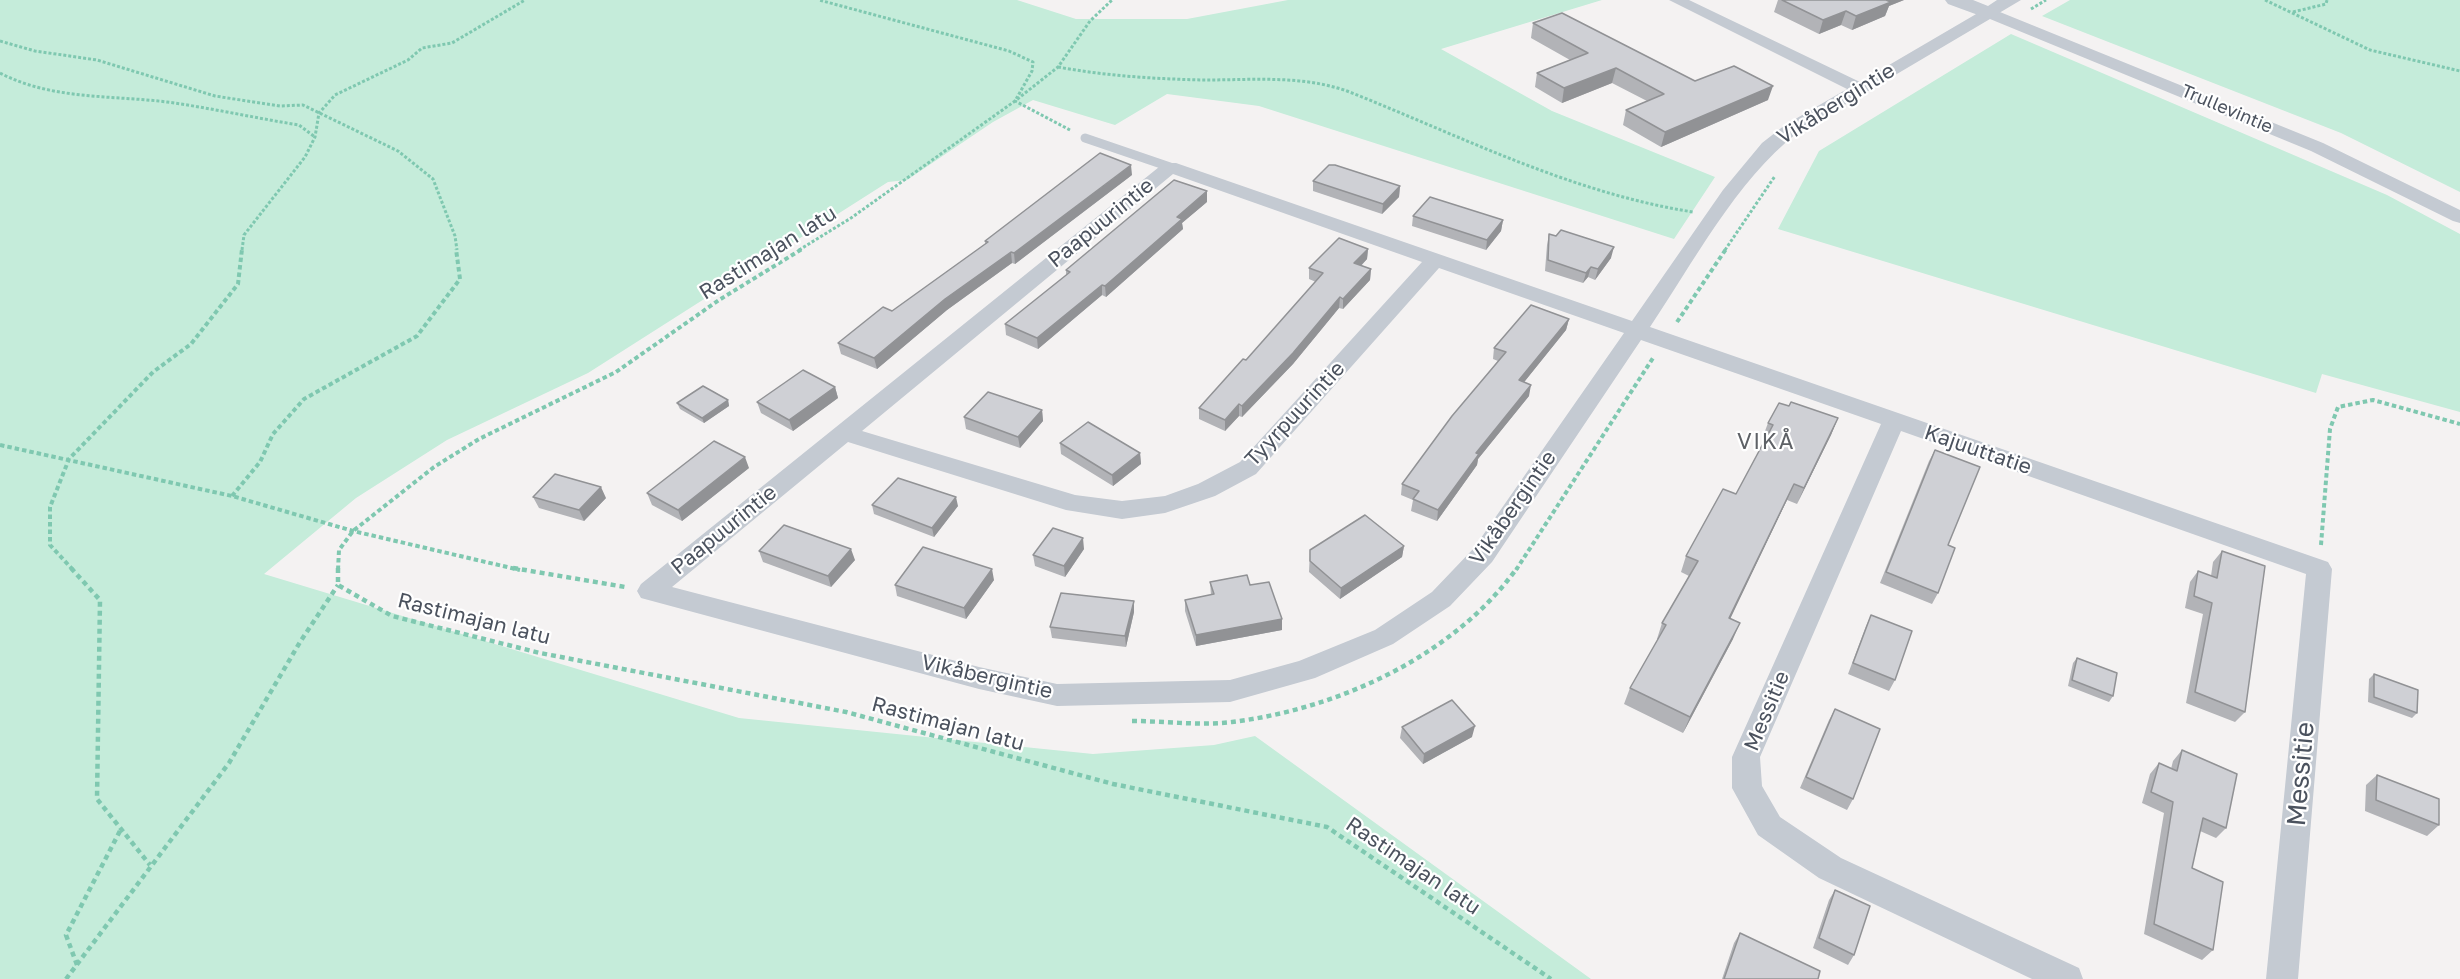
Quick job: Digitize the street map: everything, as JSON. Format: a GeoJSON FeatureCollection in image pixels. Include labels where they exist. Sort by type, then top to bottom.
{"type":"FeatureCollection","features":[{"type":"Feature","properties":{"kind":"street"},"geometry":{"type":"LineString","coordinates":[[1677,0],[1859,88]]}},
{"type":"Feature","properties":{"kind":"street"},"geometry":{"type":"LineString","coordinates":[[1955,0],[2000,17]]}},
{"type":"Feature","properties":{"kind":"street","name":"Vikåbergintie"},"geometry":{"type":"LineString","coordinates":[[650,591],[979,678],[1057,695],[1230,691],[1305,670],[1384,637],[1441,599],[1483,555],[1716,214],[1757,160],[1778,138],[1859,88],[2000,17],[2011,0]]}},
{"type":"Feature","properties":{"kind":"street","name":"Trullevintie"},"geometry":{"type":"LineString","coordinates":[[2000,17],[2318,147],[2460,217]]}},
{"type":"Feature","properties":{"kind":"street","name":"Paapuurintie"},"geometry":{"type":"LineString","coordinates":[[650,591],[1170,167],[1636,331]]}},
{"type":"Feature","properties":{"kind":"street","name":"Tyyrpuurintie"},"geometry":{"type":"LineString","coordinates":[[843,433],[1075,504],[1103,511],[1148,510],[1210,490],[1248,468],[1435,260]]}},
{"type":"Feature","properties":{"kind":"street","name":"Kajuuttatie"},"geometry":{"type":"LineString","coordinates":[[1636,331],[2319,568]]}},
{"type":"Feature","properties":{"kind":"street","name":"Messitie"},"geometry":{"type":"LineString","coordinates":[[1894,421],[1746,757],[1747,788],[1769,826],[1830,868],[2067,979]]}},
{"type":"Feature","properties":{"kind":"street","name":"Messitie"},"geometry":{"type":"LineString","coordinates":[[2282,979],[2319,568]]}},
{"type":"Feature","properties":{"kind":"lane"},"geometry":{"type":"LineString","coordinates":[[1085,138],[1170,167]]}},
{"type":"Feature","properties":{"kind":"path"},"geometry":{"type":"LineString","coordinates":[[150,865],[97,799],[100,600],[50,544],[50,507],[69,459],[153,372],[191,344],[238,284],[244,234],[305,157],[315,137],[319,113],[335,95],[408,60],[423,48],[452,43],[525,0]]}},
{"type":"Feature","properties":{"kind":"path","name":"Rastimajan latu"},"geometry":{"type":"LineString","coordinates":[[819,0],[1009,51],[1033,62],[1032,71],[1015,101],[851,218],[719,300],[616,372],[479,440],[434,467],[352,531],[339,550],[338,585],[392,616],[540,653],[846,712],[1113,784],[1328,827],[1551,979]]}},
{"type":"Feature","properties":{"kind":"path"},"geometry":{"type":"LineString","coordinates":[[1085,138],[1015,101],[1058,67],[1090,21],[1112,0]]}},
{"type":"Feature","properties":{"kind":"path"},"geometry":{"type":"LineString","coordinates":[[2000,17],[2046,0]]}},
{"type":"Feature","properties":{"kind":"path"},"geometry":{"type":"LineString","coordinates":[[2265,0],[2370,50],[2460,71]]}},
{"type":"Feature","properties":{"kind":"path"},"geometry":{"type":"LineString","coordinates":[[2292,12],[2326,4],[2327,0]]}},
{"type":"Feature","properties":{"kind":"path"},"geometry":{"type":"LineString","coordinates":[[0,41],[35,51],[97,60],[215,96],[280,106],[303,105],[398,151],[434,179],[455,236],[460,279],[417,336],[304,399],[273,434],[260,462],[232,496]]}},
{"type":"Feature","properties":{"kind":"path"},"geometry":{"type":"LineString","coordinates":[[1058,67],[1099,76],[1158,80],[1287,80],[1321,83],[1414,118],[1573,184],[1655,208],[1746,219]]}},
{"type":"Feature","properties":{"kind":"path"},"geometry":{"type":"LineString","coordinates":[[0,73],[9,79],[43,89],[169,102],[299,125],[315,137]]}},
{"type":"Feature","properties":{"kind":"path"},"geometry":{"type":"LineString","coordinates":[[1124,721],[1230,722],[1280,713],[1346,692],[1413,660],[1469,621],[1511,576],[1535,544],[1665,341],[1777,174]]}},
{"type":"Feature","properties":{"kind":"path"},"geometry":{"type":"LineString","coordinates":[[2319,568],[2330,429],[2338,407],[2373,400],[2460,424]]}},
{"type":"Feature","properties":{"kind":"path"},"geometry":{"type":"LineString","coordinates":[[0,445],[232,496],[352,531],[542,575],[650,591]]}},
{"type":"Feature","properties":{"kind":"path"},"geometry":{"type":"LineString","coordinates":[[66,979],[229,763],[300,642],[338,585]]}},
{"type":"Feature","properties":{"kind":"path"},"geometry":{"type":"LineString","coordinates":[[76,965],[66,935],[121,829]]}},
{"type":"Feature","properties":{"kind":"green space"},"geometry":{"type":"Polygon","coordinates":[[[0,0],[1017,0],[1076,19],[1187,19],[1288,0],[1602,0],[1441,49],[1552,111],[1715,177],[1674,239],[1259,106],[1167,94],[1115,125],[1033,100],[993,122],[907,180],[888,182],[588,373],[447,440],[356,498],[264,574],[739,718],[1093,754],[1214,745],[1255,736],[1591,979],[0,979],[0,0]]]}},
{"type":"Feature","properties":{"kind":"green space"},"geometry":{"type":"Polygon","coordinates":[[[2070,0],[2460,0],[2460,192],[2341,133],[2042,16],[2070,0]]]}},
{"type":"Feature","properties":{"kind":"green space"},"geometry":{"type":"Polygon","coordinates":[[[2011,34],[2387,195],[2460,234],[2460,412],[2322,374],[2316,393],[1778,229],[1819,151],[2011,34]]]}},
{"type":"Feature","properties":{"kind":"building"},"geometry":{"type":"Polygon","coordinates":[[[1782,0],[1886,0],[1891,2],[1856,16],[1846,11],[1823,20],[1782,0]]]}},
{"type":"Feature","properties":{"kind":"building"},"geometry":{"type":"Polygon","coordinates":[[[1562,13],[1695,81],[1734,66],[1773,86],[1665,132],[1626,110],[1664,94],[1616,68],[1564,88],[1537,73],[1588,53],[1533,23],[1562,13]]]}},
{"type":"Feature","properties":{"kind":"building"},"geometry":{"type":"Polygon","coordinates":[[[1100,153],[1131,165],[1014,253],[1011,252],[945,299],[874,358],[838,343],[883,307],[892,311],[988,242],[985,241],[1100,153]]]}},
{"type":"Feature","properties":{"kind":"building"},"geometry":{"type":"Polygon","coordinates":[[[1329,165],[1400,186],[1383,204],[1313,181],[1329,165]]]}},
{"type":"Feature","properties":{"kind":"building"},"geometry":{"type":"Polygon","coordinates":[[[1174,180],[1207,191],[1177,217],[1182,219],[1105,286],[1102,285],[1037,338],[1005,324],[1070,272],[1066,270],[1174,180]]]}},
{"type":"Feature","properties":{"kind":"building"},"geometry":{"type":"Polygon","coordinates":[[[1430,197],[1503,220],[1487,240],[1413,216],[1430,197]]]}},
{"type":"Feature","properties":{"kind":"building"},"geometry":{"type":"Polygon","coordinates":[[[1561,230],[1614,247],[1598,269],[1591,267],[1586,273],[1548,260],[1549,234],[1556,236],[1561,230]]]}},
{"type":"Feature","properties":{"kind":"building"},"geometry":{"type":"Polygon","coordinates":[[[1339,238],[1368,249],[1354,263],[1371,269],[1343,299],[1340,297],[1293,353],[1242,406],[1239,404],[1225,420],[1199,408],[1243,359],[1246,360],[1323,273],[1309,268],[1339,238]]]}},
{"type":"Feature","properties":{"kind":"building"},"geometry":{"type":"Polygon","coordinates":[[[1531,305],[1569,319],[1519,380],[1531,385],[1476,453],[1479,454],[1438,510],[1413,499],[1419,491],[1402,484],[1452,416],[1506,352],[1494,348],[1531,305]]]}},
{"type":"Feature","properties":{"kind":"building"},"geometry":{"type":"Polygon","coordinates":[[[803,370],[835,387],[789,420],[757,402],[803,370]]]}},
{"type":"Feature","properties":{"kind":"building"},"geometry":{"type":"Polygon","coordinates":[[[703,386],[728,400],[702,418],[677,403],[703,386]]]}},
{"type":"Feature","properties":{"kind":"building"},"geometry":{"type":"Polygon","coordinates":[[[988,392],[1042,410],[1018,437],[964,417],[988,392]]]}},
{"type":"Feature","properties":{"kind":"building"},"geometry":{"type":"Polygon","coordinates":[[[1791,402],[1838,418],[1804,488],[1794,484],[1729,618],[1740,623],[1690,717],[1630,688],[1666,625],[1662,623],[1698,561],[1686,556],[1723,489],[1736,494],[1773,425],[1768,423],[1779,403],[1789,406],[1791,402]]]}},
{"type":"Feature","properties":{"kind":"building"},"geometry":{"type":"Polygon","coordinates":[[[1088,422],[1140,453],[1112,475],[1060,443],[1088,422]]]}},
{"type":"Feature","properties":{"kind":"building"},"geometry":{"type":"Polygon","coordinates":[[[714,441],[745,457],[678,510],[647,493],[714,441]]]}},
{"type":"Feature","properties":{"kind":"building"},"geometry":{"type":"Polygon","coordinates":[[[1935,450],[1980,467],[1948,545],[1955,548],[1938,593],[1886,572],[1935,450]]]}},
{"type":"Feature","properties":{"kind":"building"},"geometry":{"type":"Polygon","coordinates":[[[555,474],[601,487],[579,510],[533,497],[555,474]]]}},
{"type":"Feature","properties":{"kind":"building"},"geometry":{"type":"Polygon","coordinates":[[[898,478],[956,497],[932,528],[872,505],[898,478]]]}},
{"type":"Feature","properties":{"kind":"building"},"geometry":{"type":"Polygon","coordinates":[[[1365,515],[1404,546],[1341,588],[1310,561],[1310,550],[1365,515]]]}},
{"type":"Feature","properties":{"kind":"building"},"geometry":{"type":"Polygon","coordinates":[[[784,525],[851,549],[828,576],[759,551],[784,525]]]}},
{"type":"Feature","properties":{"kind":"building"},"geometry":{"type":"Polygon","coordinates":[[[1053,528],[1083,538],[1064,566],[1033,555],[1053,528]]]}},
{"type":"Feature","properties":{"kind":"building"},"geometry":{"type":"Polygon","coordinates":[[[923,547],[992,569],[964,608],[895,585],[923,547]]]}},
{"type":"Feature","properties":{"kind":"building"},"geometry":{"type":"Polygon","coordinates":[[[2222,551],[2265,566],[2245,712],[2195,692],[2212,603],[2194,596],[2198,571],[2217,578],[2222,551]]]}},
{"type":"Feature","properties":{"kind":"building"},"geometry":{"type":"Polygon","coordinates":[[[1247,575],[1250,585],[1269,582],[1282,619],[1196,635],[1185,600],[1214,594],[1210,582],[1247,575]]]}},
{"type":"Feature","properties":{"kind":"building"},"geometry":{"type":"Polygon","coordinates":[[[1061,593],[1134,601],[1125,636],[1050,627],[1061,593]]]}},
{"type":"Feature","properties":{"kind":"building"},"geometry":{"type":"Polygon","coordinates":[[[1871,615],[1912,631],[1895,680],[1853,663],[1871,615]]]}},
{"type":"Feature","properties":{"kind":"building"},"geometry":{"type":"Polygon","coordinates":[[[2077,658],[2117,673],[2113,696],[2072,680],[2077,658]]]}},
{"type":"Feature","properties":{"kind":"building"},"geometry":{"type":"Polygon","coordinates":[[[2374,674],[2418,690],[2417,713],[2374,697],[2374,674]]]}},
{"type":"Feature","properties":{"kind":"building"},"geometry":{"type":"Polygon","coordinates":[[[1452,700],[1475,726],[1424,754],[1402,727],[1452,700]]]}},
{"type":"Feature","properties":{"kind":"building"},"geometry":{"type":"Polygon","coordinates":[[[1835,709],[1880,729],[1853,799],[1806,777],[1835,709]]]}},
{"type":"Feature","properties":{"kind":"building"},"geometry":{"type":"Polygon","coordinates":[[[2182,750],[2237,774],[2226,828],[2203,818],[2192,868],[2223,882],[2213,950],[2154,924],[2173,802],[2151,792],[2159,763],[2177,771],[2182,750]]]}},
{"type":"Feature","properties":{"kind":"building"},"geometry":{"type":"Polygon","coordinates":[[[2377,775],[2439,799],[2439,825],[2376,800],[2377,775]]]}},
{"type":"Feature","properties":{"kind":"building"},"geometry":{"type":"Polygon","coordinates":[[[1835,890],[1870,906],[1854,955],[1819,938],[1835,890]]]}},
{"type":"Feature","properties":{"kind":"building"},"geometry":{"type":"Polygon","coordinates":[[[1740,933],[1820,971],[1818,979],[1724,979],[1740,933]]]}},
{"type":"Feature","properties":{"kind":"district","name":"VIKÅ"},"geometry":{"type":"Point","coordinates":[1766,442]}}]}
